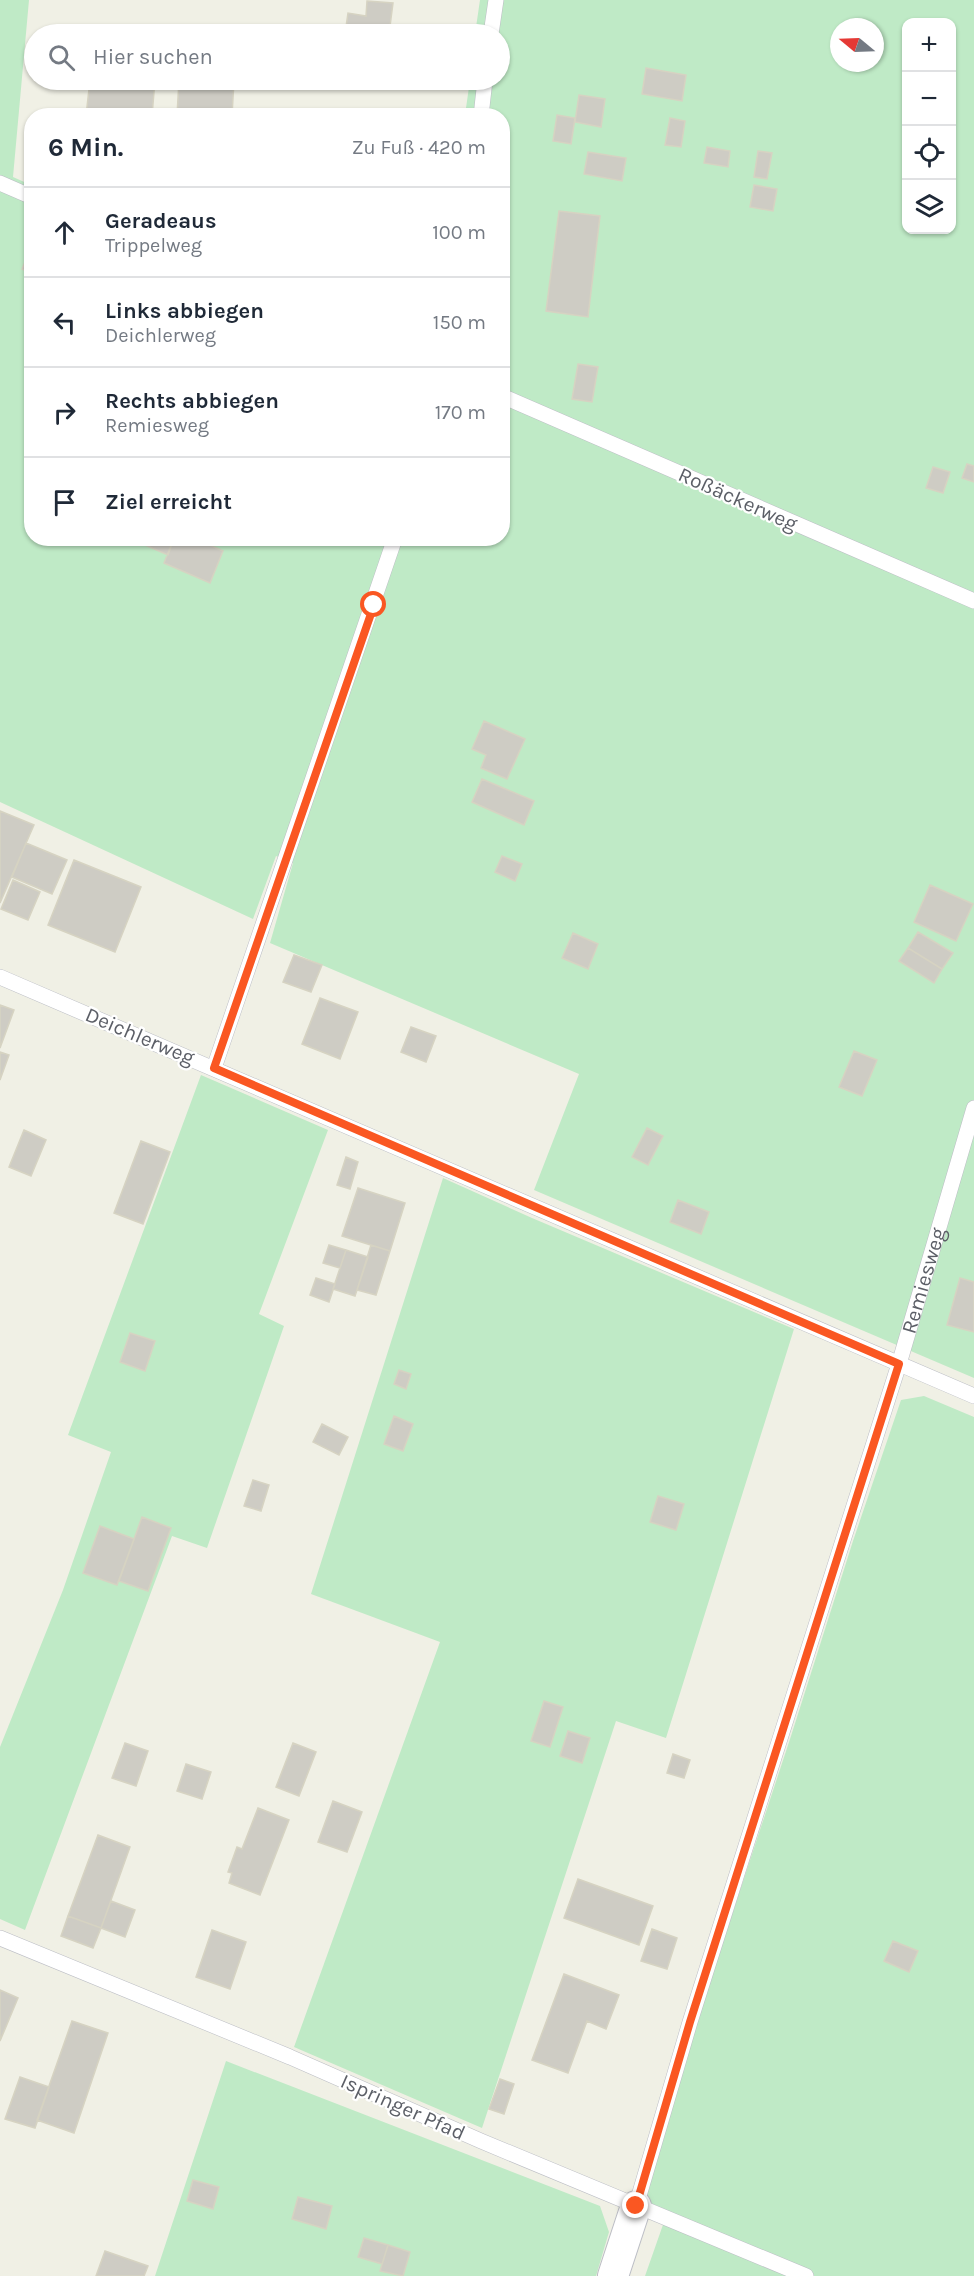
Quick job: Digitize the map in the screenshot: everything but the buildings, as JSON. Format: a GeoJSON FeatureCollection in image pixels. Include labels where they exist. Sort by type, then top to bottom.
{"type":"FeatureCollection","features":[{"type":"Feature","properties":{"kind":"street","name":"Remiesweg"},"geometry":{"type":"LineString","coordinates":[[613,2276],[636,2206]]}},
{"type":"Feature","properties":{"kind":"lane"},"geometry":{"type":"LineString","coordinates":[[492,24],[495,0]]}},
{"type":"Feature","properties":{"kind":"lane"},"geometry":{"type":"LineString","coordinates":[[482,108],[484,90]]}},
{"type":"Feature","properties":{"kind":"lane"},"geometry":{"type":"LineString","coordinates":[[0,183],[24,194]]}},
{"type":"Feature","properties":{"kind":"lane","name":"Roßäckerweg"},"geometry":{"type":"LineString","coordinates":[[510,399],[974,601]]}},
{"type":"Feature","properties":{"kind":"lane"},"geometry":{"type":"LineString","coordinates":[[214,1068],[392,546]]}},
{"type":"Feature","properties":{"kind":"lane","name":"Deichlerweg"},"geometry":{"type":"LineString","coordinates":[[0,977],[974,1396]]}},
{"type":"Feature","properties":{"kind":"lane","name":"Remiesweg"},"geometry":{"type":"LineString","coordinates":[[636,2206],[690,2022],[899,1364],[974,1108]]}},
{"type":"Feature","properties":{"kind":"lane","name":"Ispringer Pfad"},"geometry":{"type":"LineString","coordinates":[[0,1938],[290,2057],[374,2095],[806,2276]]}},
{"type":"Feature","properties":{"kind":"green space"},"geometry":{"type":"Polygon","coordinates":[[[0,0],[29,0],[27,24],[24,24],[24,55],[13,177],[24,182],[24,546],[510,546],[510,108],[466,108],[469,90],[510,90],[510,24],[476,24],[480,0],[974,0],[974,1378],[534,1190],[579,1074],[270,943],[293,863],[276,856],[253,919],[0,802],[0,0]]]}},
{"type":"Feature","properties":{"kind":"green space"},"geometry":{"type":"Polygon","coordinates":[[[201,1075],[328,1130],[259,1314],[284,1326],[207,1548],[172,1536],[25,1930],[0,1919],[0,1747],[63,1590],[111,1452],[68,1435],[201,1075]]]}},
{"type":"Feature","properties":{"kind":"green space"},"geometry":{"type":"Polygon","coordinates":[[[443,1178],[794,1329],[666,1738],[616,1721],[482,2128],[294,2047],[440,1642],[311,1594],[443,1178]]]}},
{"type":"Feature","properties":{"kind":"green space"},"geometry":{"type":"Polygon","coordinates":[[[924,1396],[974,1417],[974,2276],[645,2276],[665,2219],[636,2206],[901,1400],[924,1396]]]}},
{"type":"Feature","properties":{"kind":"green space"},"geometry":{"type":"Polygon","coordinates":[[[226,2061],[600,2206],[609,2232],[596,2276],[155,2276],[226,2061]]]}},
{"type":"Feature","properties":{"kind":"route"},"geometry":{"type":"LineString","coordinates":[[374,605],[214,1068],[899,1364],[690,2022],[636,2206]]}}]}
